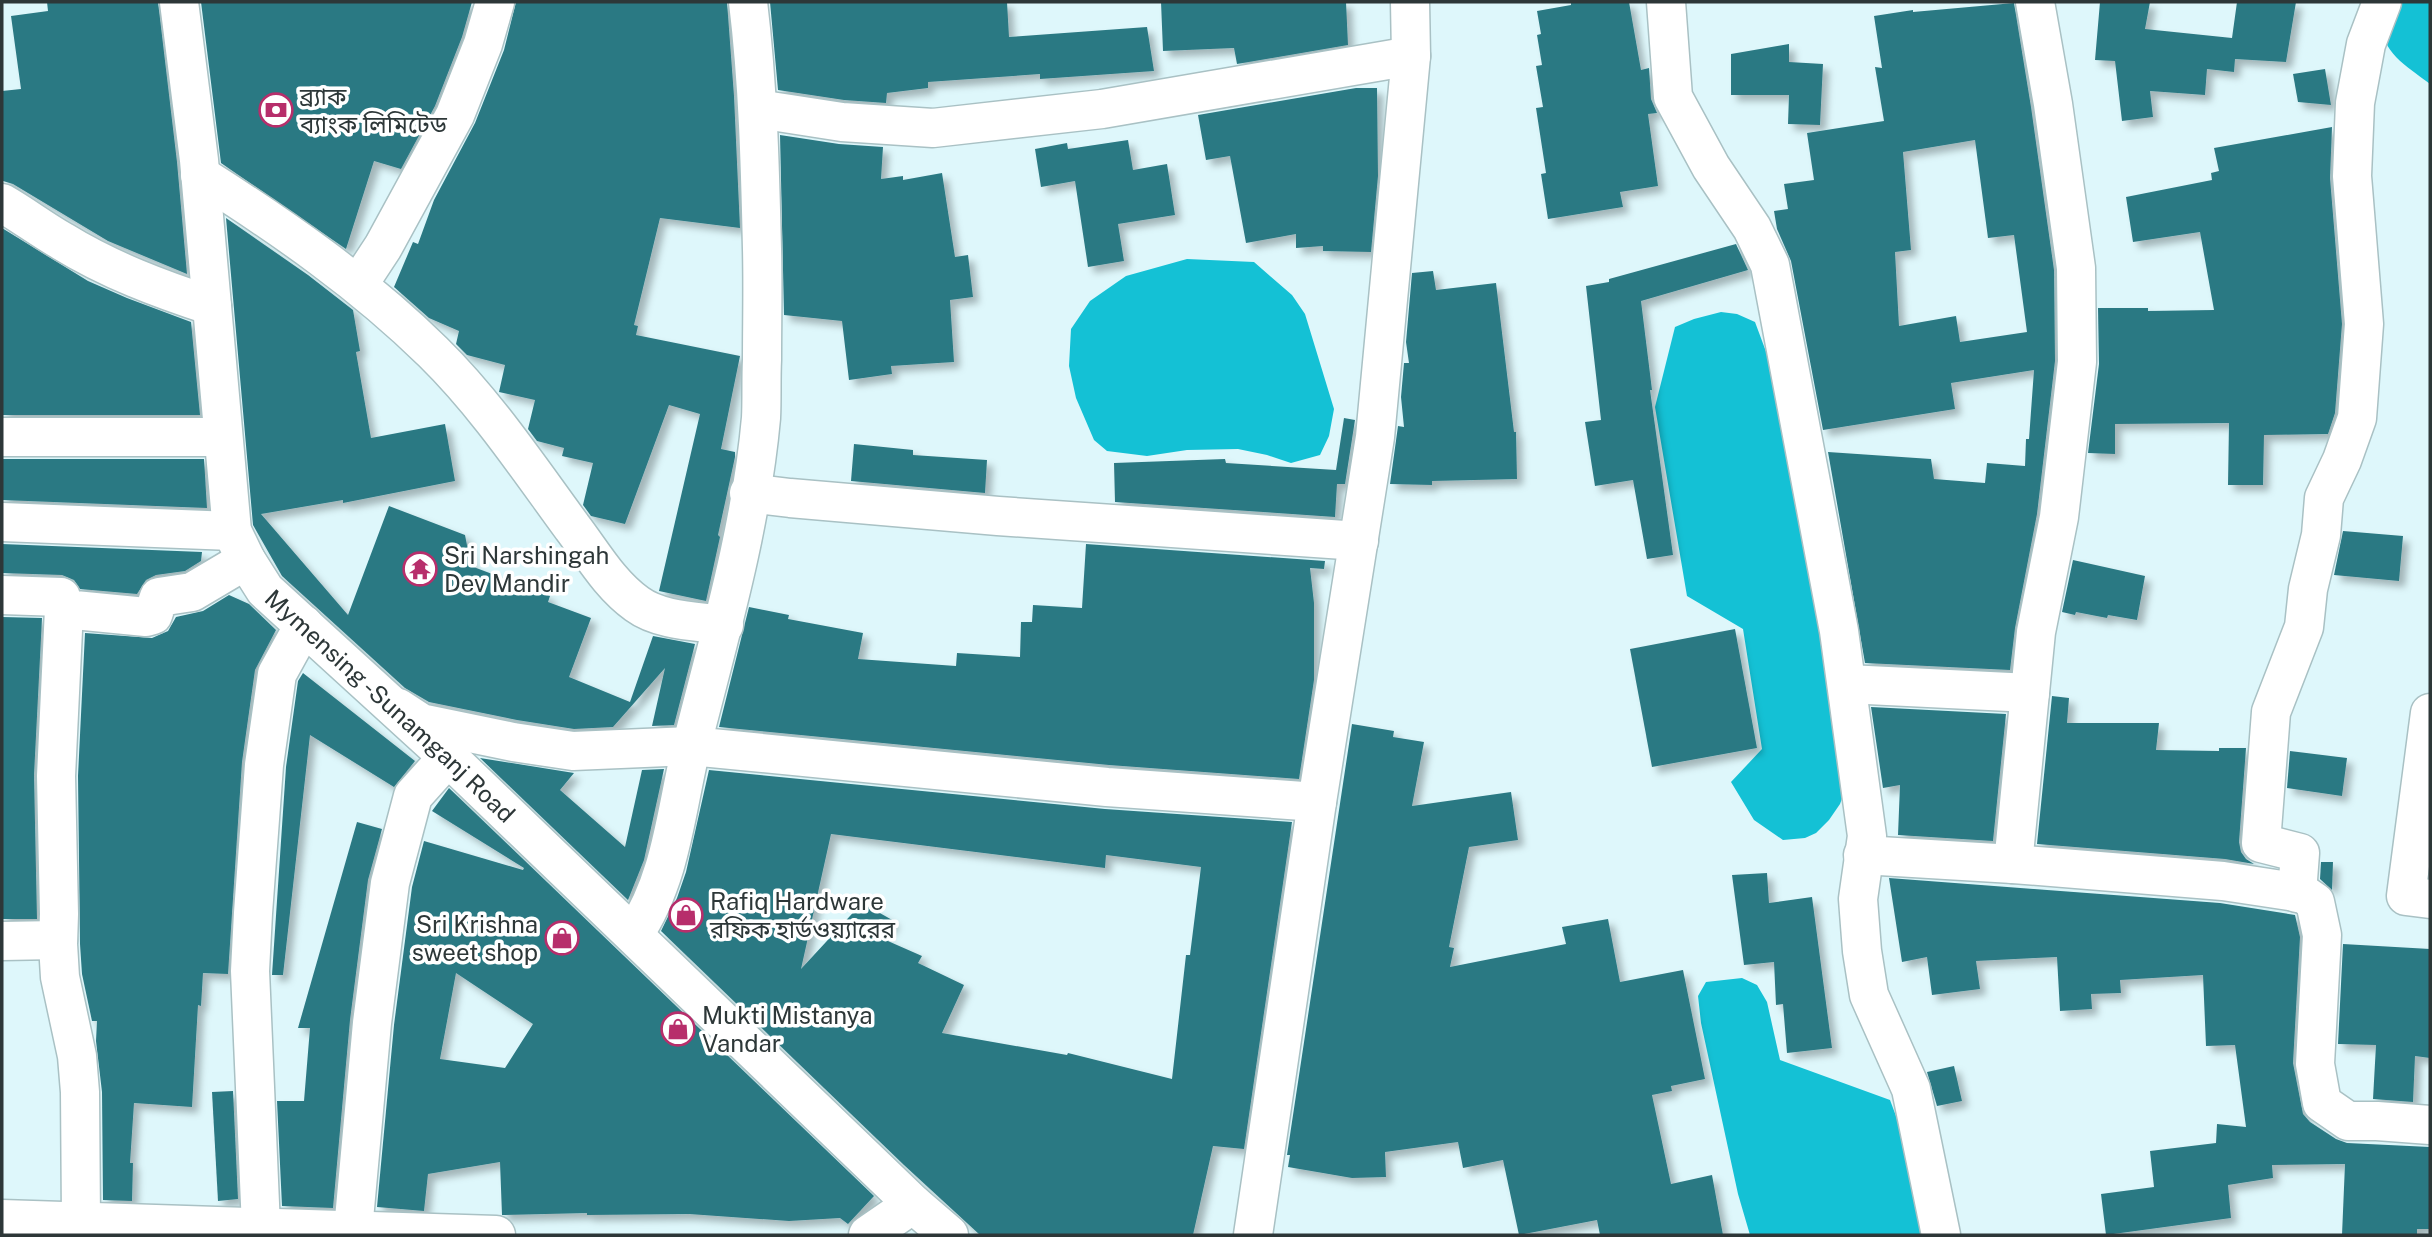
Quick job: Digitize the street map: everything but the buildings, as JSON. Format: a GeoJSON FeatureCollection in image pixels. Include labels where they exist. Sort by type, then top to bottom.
{"type":"FeatureCollection","features":[{"type":"Feature","properties":{"kind":"street","name":"Mymensing -Sunamganj Road"},"geometry":{"type":"LineString","coordinates":[[179,2],[200,175],[223,437],[239,545],[265,590],[395,707],[913,1204],[949,1235]]}},
{"type":"Feature","properties":{"kind":"street"},"geometry":{"type":"LineString","coordinates":[[358,285],[383,247],[455,116],[483,44],[495,2]]}},
{"type":"Feature","properties":{"kind":"street"},"geometry":{"type":"LineString","coordinates":[[634,934],[648,913],[661,882],[691,746],[724,625],[761,418],[763,289],[758,109],[748,2]]}},
{"type":"Feature","properties":{"kind":"street"},"geometry":{"type":"LineString","coordinates":[[1253,1235],[1375,437],[1410,57],[1410,2]]}},
{"type":"Feature","properties":{"kind":"street"},"geometry":{"type":"LineString","coordinates":[[1666,2],[1672,97],[1712,167],[1752,228],[1770,265],[1847,684],[1867,836],[1858,900],[1861,951],[1869,995],[1911,1089],[1941,1235]]}},
{"type":"Feature","properties":{"kind":"street"},"geometry":{"type":"LineString","coordinates":[[2013,864],[2036,632],[2059,517],[2077,362],[2076,268],[2053,104],[2035,2]]}},
{"type":"Feature","properties":{"kind":"street"},"geometry":{"type":"LineString","coordinates":[[2297,893],[2300,853],[2262,843],[2272,712],[2304,627],[2308,589],[2321,535],[2325,498],[2343,460],[2357,418],[2364,324],[2352,176],[2356,103],[2366,44],[2382,2]]}},
{"type":"Feature","properties":{"kind":"street"},"geometry":{"type":"LineString","coordinates":[[758,109],[842,122],[933,128],[1102,109],[1410,57]]}},
{"type":"Feature","properties":{"kind":"street"},"geometry":{"type":"LineString","coordinates":[[200,175],[272,221],[358,285],[433,352],[480,402],[607,576],[637,605],[663,616],[724,625]]}},
{"type":"Feature","properties":{"kind":"street"},"geometry":{"type":"LineString","coordinates":[[2,203],[30,218],[61,241],[122,273],[212,306]]}},
{"type":"Feature","properties":{"kind":"street"},"geometry":{"type":"LineString","coordinates":[[2,437],[223,437]]}},
{"type":"Feature","properties":{"kind":"street"},"geometry":{"type":"LineString","coordinates":[[749,493],[984,515],[1359,541]]}},
{"type":"Feature","properties":{"kind":"street"},"geometry":{"type":"LineString","coordinates":[[2,522],[239,545]]}},
{"type":"Feature","properties":{"kind":"street"},"geometry":{"type":"LineString","coordinates":[[64,609],[146,617],[153,615],[159,597],[192,592],[239,545]]}},
{"type":"Feature","properties":{"kind":"street"},"geometry":{"type":"LineString","coordinates":[[2,595],[61,597],[64,609],[56,776],[58,940],[60,977],[74,1037],[80,1092],[68,1226]]}},
{"type":"Feature","properties":{"kind":"street"},"geometry":{"type":"LineString","coordinates":[[261,1227],[250,971],[253,913],[264,765],[277,674],[304,625]]}},
{"type":"Feature","properties":{"kind":"street"},"geometry":{"type":"LineString","coordinates":[[1847,684],[2030,693]]}},
{"type":"Feature","properties":{"kind":"street"},"geometry":{"type":"LineString","coordinates":[[395,707],[421,723],[541,748],[573,751],[691,746],[1107,787],[1317,803]]}},
{"type":"Feature","properties":{"kind":"street"},"geometry":{"type":"LineString","coordinates":[[2430,713],[2406,896],[2430,899]]}},
{"type":"Feature","properties":{"kind":"street"},"geometry":{"type":"LineString","coordinates":[[353,1230],[390,883],[414,796],[448,757]]}},
{"type":"Feature","properties":{"kind":"street"},"geometry":{"type":"LineString","coordinates":[[1863,855],[2223,881],[2302,893],[2315,902],[2322,935],[2315,1064],[2322,1103],[2348,1121],[2430,1125]]}},
{"type":"Feature","properties":{"kind":"street"},"geometry":{"type":"LineString","coordinates":[[2,940],[58,940]]}},
{"type":"Feature","properties":{"kind":"street"},"geometry":{"type":"LineString","coordinates":[[868,1235],[913,1204]]}},
{"type":"Feature","properties":{"kind":"street"},"geometry":{"type":"LineString","coordinates":[[2,1219],[68,1226],[261,1227],[496,1235]]}},
{"type":"Feature","properties":{"kind":"water"},"geometry":{"type":"Polygon","coordinates":[[[2392,2],[2430,2],[2430,84],[2393,54],[2384,38],[2392,2]]]}},
{"type":"Feature","properties":{"kind":"water"},"geometry":{"type":"Polygon","coordinates":[[[1187,259],[1254,262],[1292,295],[1305,314],[1334,409],[1329,436],[1320,455],[1291,463],[1238,449],[1187,450],[1147,456],[1107,451],[1094,440],[1076,398],[1069,366],[1071,329],[1090,301],[1126,276],[1187,259]]]}},
{"type":"Feature","properties":{"kind":"water"},"geometry":{"type":"Polygon","coordinates":[[[1721,312],[1737,314],[1755,322],[1768,357],[1795,483],[1847,785],[1840,804],[1829,820],[1816,833],[1805,838],[1783,840],[1754,820],[1731,782],[1762,749],[1743,629],[1687,596],[1655,407],[1675,327],[1721,312]]]}},
{"type":"Feature","properties":{"kind":"water"},"geometry":{"type":"Polygon","coordinates":[[[1742,978],[1757,985],[1767,1002],[1780,1060],[1890,1100],[1911,1156],[1928,1235],[1750,1235],[1738,1194],[1701,1023],[1698,996],[1706,982],[1742,978]]]}},
{"type":"Feature","properties":{"kind":"place","name":"ব্র্যাক ব্যাংক লিমিটেড"},"geometry":{"type":"Point","coordinates":[276,110]}},
{"type":"Feature","properties":{"kind":"place","name":"Sri Narshingah Dev Mandir"},"geometry":{"type":"Point","coordinates":[420,569]}},
{"type":"Feature","properties":{"kind":"place","name":"Rafiq Hardware রফিক হার্ডওয়্যারের"},"geometry":{"type":"Point","coordinates":[686,915]}},
{"type":"Feature","properties":{"kind":"place","name":"Sri Krishna sweet shop"},"geometry":{"type":"Point","coordinates":[562,938]}},
{"type":"Feature","properties":{"kind":"place","name":"Mukti Mistanya Vandar"},"geometry":{"type":"Point","coordinates":[678,1029]}}]}
